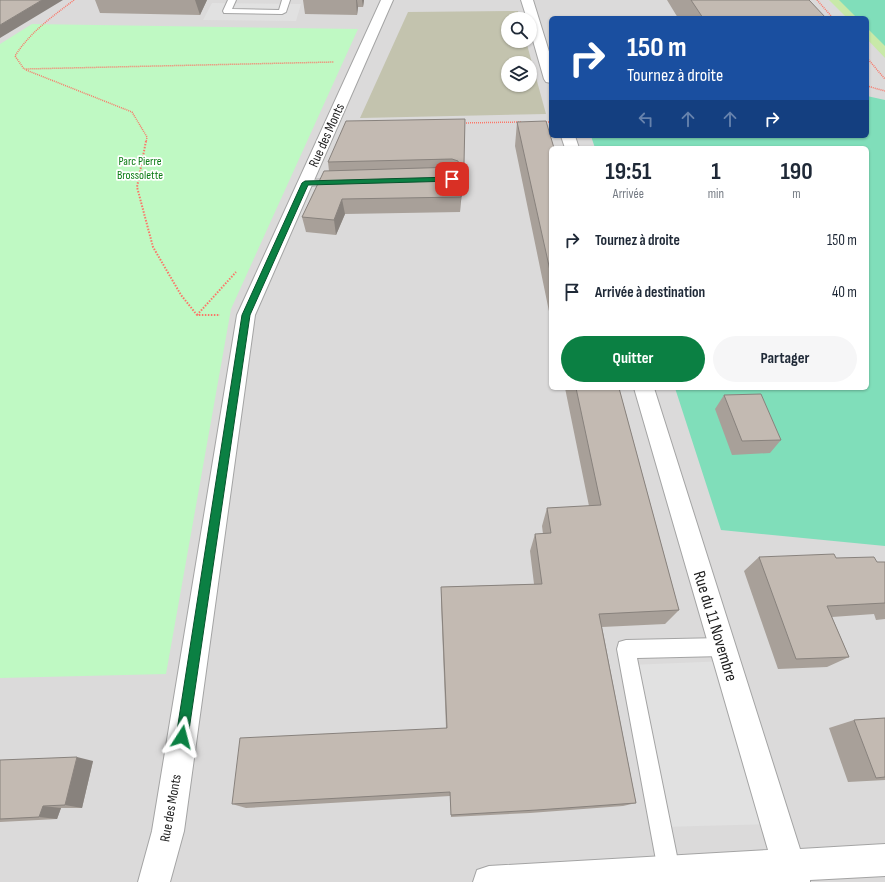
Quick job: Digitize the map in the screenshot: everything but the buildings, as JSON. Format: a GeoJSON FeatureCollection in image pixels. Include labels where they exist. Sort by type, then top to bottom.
{"type":"FeatureCollection","features":[{"type":"Feature","properties":{"kind":"street","name":"Rue des Monts"},"geometry":{"type":"LineString","coordinates":[[154,882],[168,831],[246,315],[387,0]]}},
{"type":"Feature","properties":{"kind":"street"},"geometry":{"type":"LineString","coordinates":[[527,0],[549,72]]}},
{"type":"Feature","properties":{"kind":"street","name":"Rue du 11 Novembre"},"geometry":{"type":"LineString","coordinates":[[645,390],[791,873]]}},
{"type":"Feature","properties":{"kind":"street"},"geometry":{"type":"LineString","coordinates":[[489,882],[669,871],[791,873],[885,860]]}},
{"type":"Feature","properties":{"kind":"lane"},"geometry":{"type":"LineString","coordinates":[[232,0],[227,11],[282,12],[286,0]]}},
{"type":"Feature","properties":{"kind":"lane"},"geometry":{"type":"LineString","coordinates":[[305,183],[352,182]]}},
{"type":"Feature","properties":{"kind":"lane"},"geometry":{"type":"LineString","coordinates":[[669,871],[626,649],[723,648]]}},
{"type":"Feature","properties":{"kind":"path"},"geometry":{"type":"LineString","coordinates":[[74,0],[39,28],[19,48],[15,56],[24,69],[132,112],[148,137],[137,187],[153,247],[181,295],[196,315]]}},
{"type":"Feature","properties":{"kind":"path"},"geometry":{"type":"LineString","coordinates":[[817,0],[831,16]]}},
{"type":"Feature","properties":{"kind":"path"},"geometry":{"type":"LineString","coordinates":[[869,60],[885,79]]}},
{"type":"Feature","properties":{"kind":"path"},"geometry":{"type":"LineString","coordinates":[[24,69],[340,62]]}},
{"type":"Feature","properties":{"kind":"path"},"geometry":{"type":"LineString","coordinates":[[869,87],[885,91]]}},
{"type":"Feature","properties":{"kind":"path"},"geometry":{"type":"LineString","coordinates":[[460,123],[522,122]]}},
{"type":"Feature","properties":{"kind":"path"},"geometry":{"type":"LineString","coordinates":[[544,122],[549,122]]}},
{"type":"Feature","properties":{"kind":"path"},"geometry":{"type":"LineString","coordinates":[[196,315],[236,274],[239,267]]}},
{"type":"Feature","properties":{"kind":"path"},"geometry":{"type":"LineString","coordinates":[[196,315],[246,315]]}},
{"type":"Feature","properties":{"kind":"shaded area"},"geometry":{"type":"Polygon","coordinates":[[[0,0],[885,0],[885,882],[0,882],[0,0]]]}},
{"type":"Feature","properties":{"kind":"shaded area"},"geometry":{"type":"Polygon","coordinates":[[[212,3],[301,4],[296,21],[203,20],[212,3]]]}},
{"type":"Feature","properties":{"kind":"shaded area"},"geometry":{"type":"Polygon","coordinates":[[[518,11],[501,12],[501,48],[528,48],[530,56],[501,56],[501,92],[537,92],[537,81],[546,114],[360,118],[408,12],[518,11]]]}},
{"type":"Feature","properties":{"kind":"shaded area"},"geometry":{"type":"Polygon","coordinates":[[[727,661],[776,824],[661,827],[629,665],[727,661]]]}},
{"type":"Feature","properties":{"kind":"green space"},"geometry":{"type":"Polygon","coordinates":[[[829,0],[885,0],[885,58],[869,41],[869,16],[845,16],[829,0]]]}},
{"type":"Feature","properties":{"kind":"green space"},"geometry":{"type":"Polygon","coordinates":[[[839,0],[885,0],[885,46],[869,30],[869,16],[855,16],[839,0]]]}},
{"type":"Feature","properties":{"kind":"green space","name":"Parc Pierre Brossolette"},"geometry":{"type":"Polygon","coordinates":[[[32,24],[358,29],[231,309],[166,674],[0,678],[0,44],[32,24]]]}},
{"type":"Feature","properties":{"kind":"green space"},"geometry":{"type":"Polygon","coordinates":[[[869,96],[885,100],[885,546],[721,530],[676,390],[869,390],[869,146],[594,146],[592,138],[869,138],[869,96]]]}},
{"type":"Feature","properties":{"kind":"route"},"geometry":{"type":"LineString","coordinates":[[182,737],[246,315],[305,183],[452,179]]}}]}
